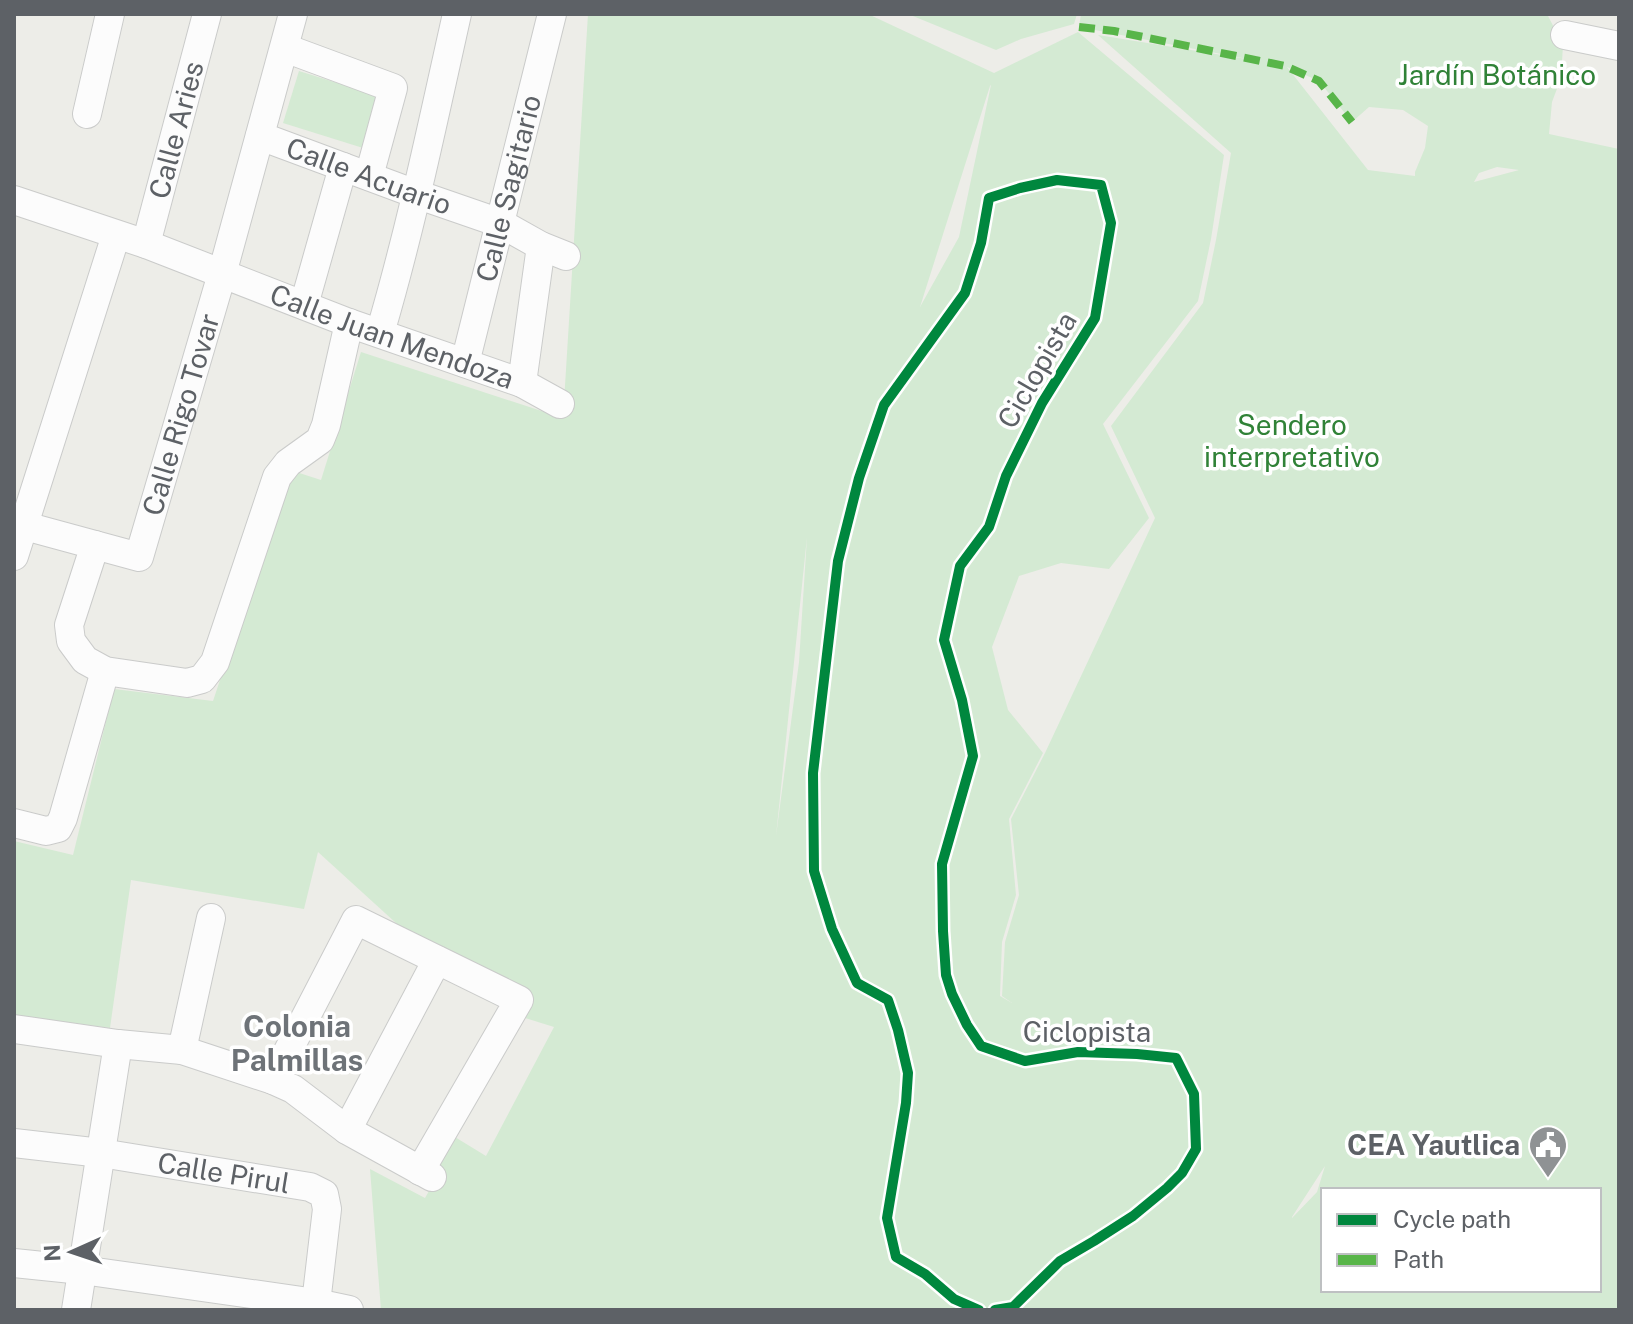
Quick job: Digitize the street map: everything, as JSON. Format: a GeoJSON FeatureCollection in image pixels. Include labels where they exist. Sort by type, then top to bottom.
{"type":"FeatureCollection","features":[{"type":"Feature","properties":{"kind":"street"},"geometry":{"type":"LineString","coordinates":[[87,114],[110,14]]}},
{"type":"Feature","properties":{"kind":"street","name":"Calle Aries"},"geometry":{"type":"LineString","coordinates":[[146,244],[207,14]]}},
{"type":"Feature","properties":{"kind":"street","name":"Calle Rigo Tovar"},"geometry":{"type":"LineString","coordinates":[[95,545],[139,557],[222,274],[293,14]]}},
{"type":"Feature","properties":{"kind":"street"},"geometry":{"type":"LineString","coordinates":[[380,333],[395,282],[457,14]]}},
{"type":"Feature","properties":{"kind":"street","name":"Calle Sagitario"},"geometry":{"type":"LineString","coordinates":[[465,363],[552,14]]}},
{"type":"Feature","properties":{"kind":"street"},"geometry":{"type":"LineString","coordinates":[[1565,35],[1619,45]]}},
{"type":"Feature","properties":{"kind":"street"},"geometry":{"type":"LineString","coordinates":[[285,48],[393,88],[304,305]]}},
{"type":"Feature","properties":{"kind":"street","name":"Calle Acuario"},"geometry":{"type":"LineString","coordinates":[[260,136],[500,223],[553,251],[522,383]]}},
{"type":"Feature","properties":{"kind":"street","name":"Calle Juan Mendoza"},"geometry":{"type":"LineString","coordinates":[[14,200],[146,244],[349,323],[522,383],[560,404]]}},
{"type":"Feature","properties":{"kind":"street"},"geometry":{"type":"LineString","coordinates":[[14,556],[19,525],[116,235]]}},
{"type":"Feature","properties":{"kind":"street"},"geometry":{"type":"LineString","coordinates":[[19,525],[95,545],[69,625],[71,641],[85,660],[105,671],[187,683],[202,679],[215,662],[277,477],[288,463],[320,440],[323,433],[349,323]]}},
{"type":"Feature","properties":{"kind":"street"},"geometry":{"type":"LineString","coordinates":[[14,823],[46,831],[58,828],[105,671]]}},
{"type":"Feature","properties":{"kind":"street"},"geometry":{"type":"LineString","coordinates":[[182,1050],[211,918]]}},
{"type":"Feature","properties":{"kind":"street"},"geometry":{"type":"LineString","coordinates":[[14,1029],[182,1050],[273,1080],[293,1089],[347,1130],[426,1174],[519,1000],[356,920],[273,1080]]}},
{"type":"Feature","properties":{"kind":"street"},"geometry":{"type":"LineString","coordinates":[[347,1130],[437,960]]}},
{"type":"Feature","properties":{"kind":"street"},"geometry":{"type":"LineString","coordinates":[[76,1310],[118,1044]]}},
{"type":"Feature","properties":{"kind":"street","name":"Calle Pirul"},"geometry":{"type":"LineString","coordinates":[[14,1143],[101,1153],[310,1187],[324,1194],[327,1209],[316,1303]]}},
{"type":"Feature","properties":{"kind":"street"},"geometry":{"type":"LineString","coordinates":[[14,1263],[82,1270],[349,1310]]}},
{"type":"Feature","properties":{"kind":"green space"},"geometry":{"type":"Polygon","coordinates":[[[588,14],[868,14],[994,73],[1078,32],[1224,155],[1198,301],[1103,424],[1149,518],[1109,569],[1061,563],[1019,576],[992,647],[1008,710],[1043,753],[1009,819],[1016,895],[1002,942],[1000,996],[1012,1003],[1002,996],[1005,942],[1019,895],[1011,819],[1045,753],[1155,518],[1111,426],[1203,303],[1231,153],[1098,35],[1253,60],[1079,27],[1081,14],[1547,14],[1563,45],[1561,78],[1552,102],[1549,134],[1619,149],[1619,1310],[381,1310],[370,1169],[425,1198],[440,1172],[434,1168],[450,1134],[486,1156],[554,1027],[522,1017],[430,954],[318,852],[304,909],[131,880],[110,1028],[14,1015],[14,841],[73,855],[114,689],[213,701],[290,470],[321,480],[361,352],[563,418],[588,14]],[[1287,67],[1368,170],[1415,176],[1425,148],[1428,126],[1403,110],[1369,107],[1352,122],[1319,81],[1287,67]],[[990,86],[920,307],[959,237],[990,86]],[[1497,167],[1479,173],[1474,182],[1519,170],[1497,167]],[[807,537],[776,836],[799,662],[807,537]],[[1325,1166],[1292,1217],[1317,1192],[1325,1166]]]}},
{"type":"Feature","properties":{"kind":"green space"},"geometry":{"type":"Polygon","coordinates":[[[908,14],[1077,14],[1074,24],[1021,39],[996,50],[908,14]]]}},
{"type":"Feature","properties":{"kind":"green space"},"geometry":{"type":"Polygon","coordinates":[[[299,71],[379,96],[363,148],[283,123],[299,71]]]}},
{"type":"Feature","properties":{"kind":"marked path"},"geometry":{"type":"LineString","coordinates":[[1079,27],[1114,31],[1285,66],[1319,81],[1352,122]]}},
{"type":"Feature","properties":{"kind":"cycle path","name":"Ciclopista"},"geometry":{"type":"LineString","coordinates":[[979,1310],[954,1299],[925,1274],[896,1257],[887,1218],[908,1073],[888,1000],[857,983],[832,929],[814,871],[813,773],[838,561],[859,478],[884,405],[965,293],[981,243],[989,198],[1057,180],[1101,185],[1111,223],[1095,318],[1042,403],[1006,476],[989,527],[960,566],[944,640],[962,700],[973,756],[942,864],[946,975],[967,1025],[981,1046],[1025,1061],[1078,1052],[1176,1058],[1194,1094],[1196,1149],[1182,1173],[1133,1216],[1060,1261],[1013,1307],[995,1310]]}},
{"type":"Feature","properties":{"kind":"place","name":"CEA Yautlica"},"geometry":{"type":"Point","coordinates":[1548,1179]}},
{"type":"Feature","properties":{"kind":"district","name":"Colonia Palmillas"},"geometry":{"type":"Point","coordinates":[297,1044]}},
{"type":"Feature","properties":{"kind":"park label","name":"Jardín Botánico"},"geometry":{"type":"Point","coordinates":[1497,75]}},
{"type":"Feature","properties":{"kind":"park label","name":"Sendero interpretativo"},"geometry":{"type":"Point","coordinates":[1292,441]}}]}
